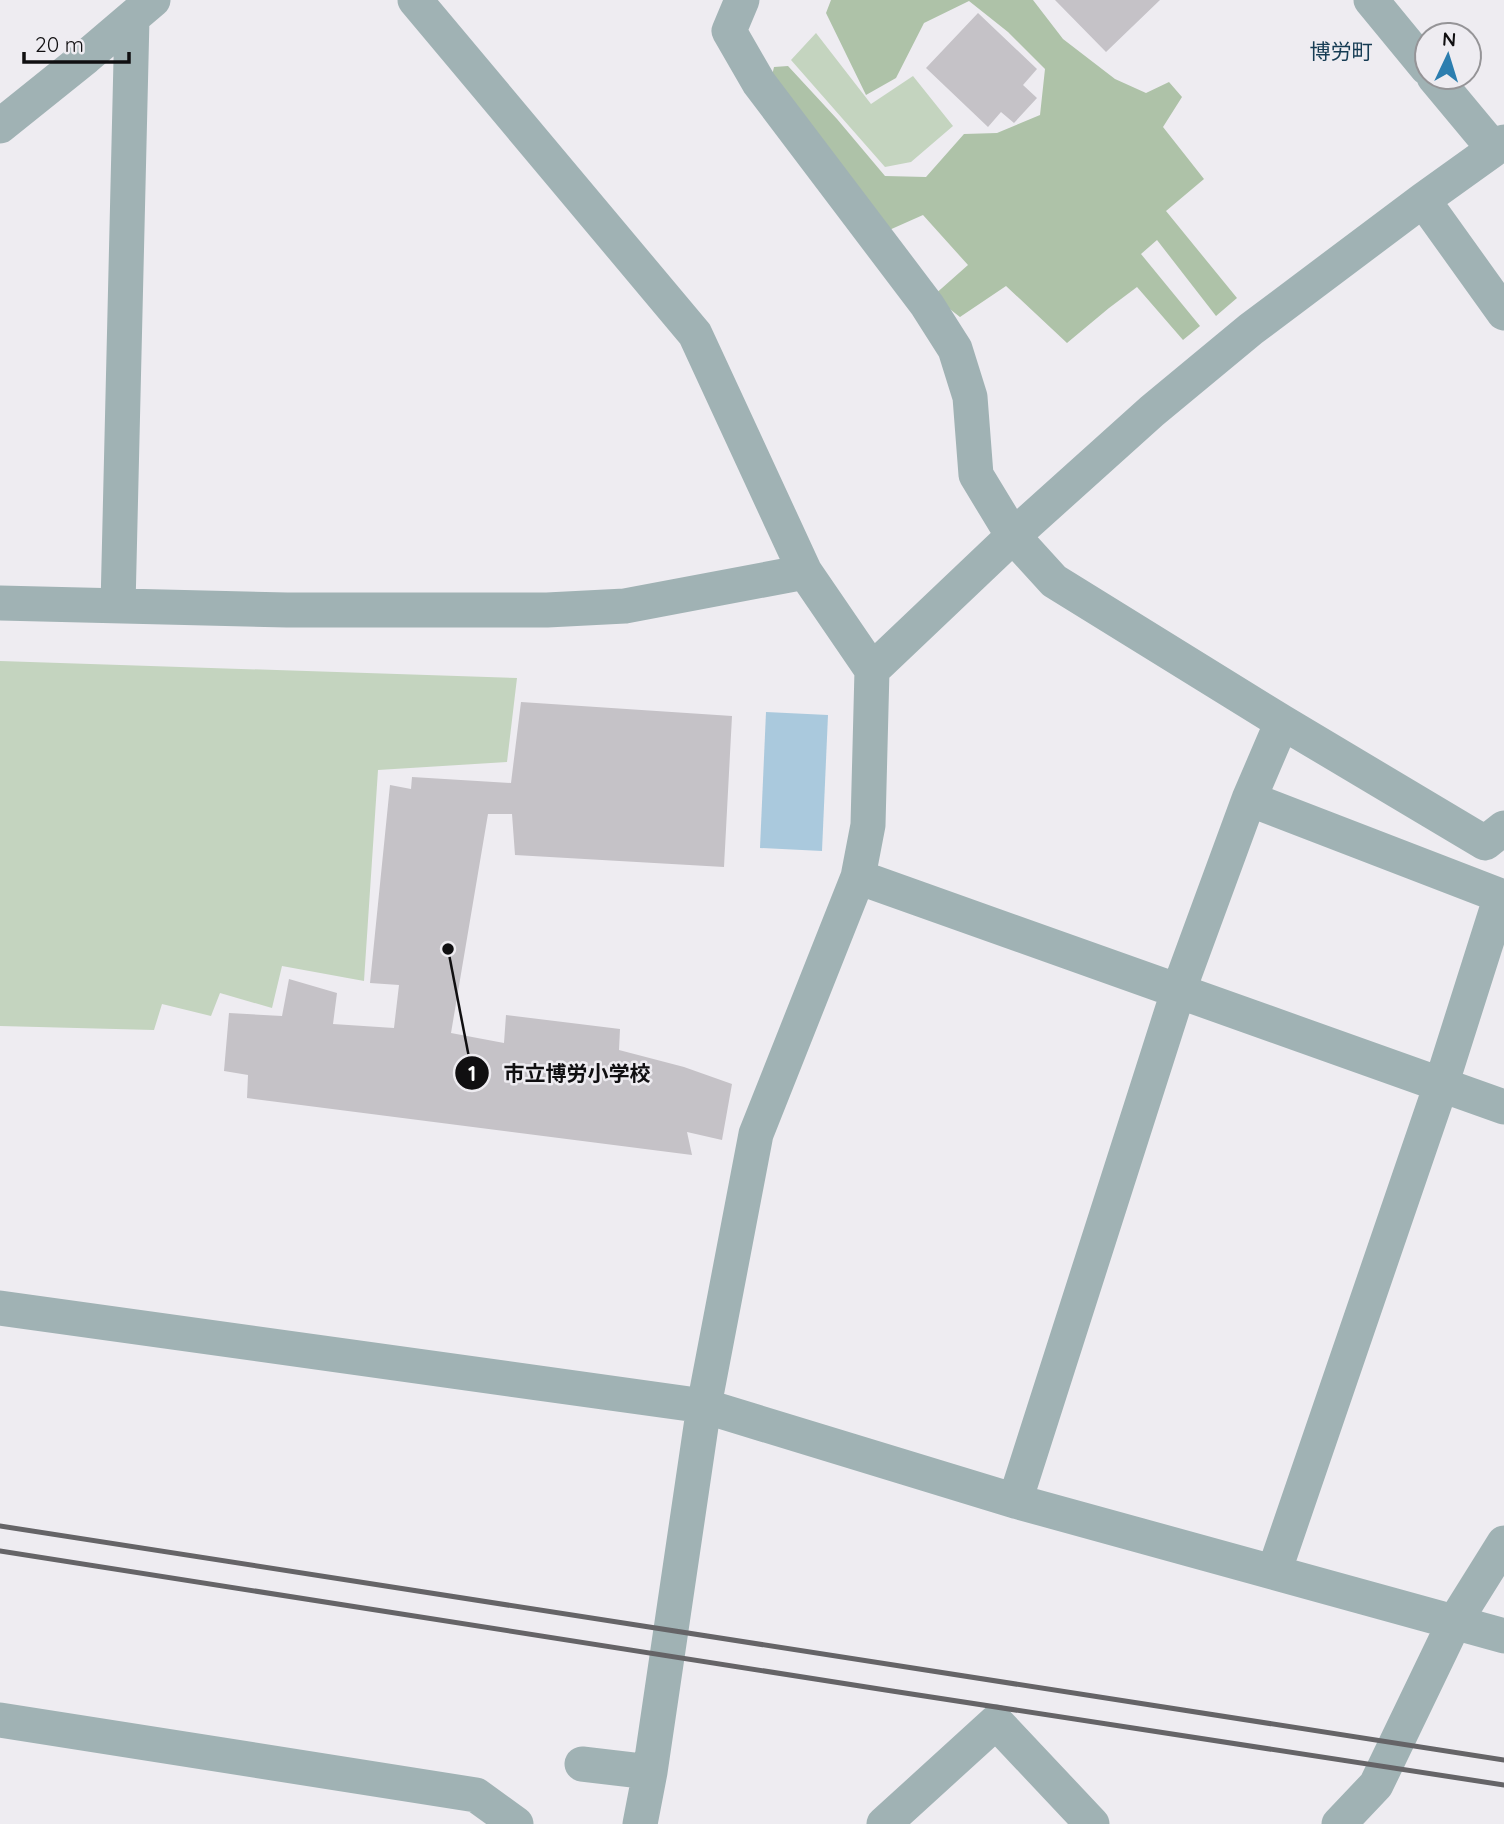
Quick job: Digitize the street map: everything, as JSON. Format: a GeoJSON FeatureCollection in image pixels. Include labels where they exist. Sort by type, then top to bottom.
{"type":"FeatureCollection","features":[{"type":"Feature","properties":{"kind":"street"},"geometry":{"type":"LineString","coordinates":[[741,0],[729,32],[759,83],[927,305],[955,349],[970,397],[976,475],[1013,536],[1054,581],[1485,843],[1504,828]]}},
{"type":"Feature","properties":{"kind":"street"},"geometry":{"type":"LineString","coordinates":[[1371,0],[1413,51]]}},
{"type":"Feature","properties":{"kind":"street"},"geometry":{"type":"LineString","coordinates":[[428,5],[695,334],[805,572],[872,670],[868,825],[858,877],[756,1134],[704,1406],[640,1824]]}},
{"type":"Feature","properties":{"kind":"street"},"geometry":{"type":"LineString","coordinates":[[118,606],[143,9]]}},
{"type":"Feature","properties":{"kind":"street"},"geometry":{"type":"LineString","coordinates":[[0,126],[143,9]]}},
{"type":"Feature","properties":{"kind":"street"},"geometry":{"type":"LineString","coordinates":[[872,670],[1013,536],[1152,411],[1251,329],[1499,145],[1447,91]]}},
{"type":"Feature","properties":{"kind":"street"},"geometry":{"type":"LineString","coordinates":[[1423,200],[1504,313]]}},
{"type":"Feature","properties":{"kind":"street"},"geometry":{"type":"LineString","coordinates":[[0,603],[547,610],[625,606],[805,572]]}},
{"type":"Feature","properties":{"kind":"street"},"geometry":{"type":"LineString","coordinates":[[1014,1501],[1178,992],[1249,799],[1282,722]]}},
{"type":"Feature","properties":{"kind":"street"},"geometry":{"type":"LineString","coordinates":[[1249,799],[1501,896],[1441,1085],[1274,1572]]}},
{"type":"Feature","properties":{"kind":"street"},"geometry":{"type":"LineString","coordinates":[[858,877],[1504,1108]]}},
{"type":"Feature","properties":{"kind":"street"},"geometry":{"type":"LineString","coordinates":[[0,1308],[704,1406],[1014,1501],[1504,1636]]}},
{"type":"Feature","properties":{"kind":"street"},"geometry":{"type":"LineString","coordinates":[[1349,1821],[1376,1785],[1454,1623],[1504,1543]]}},
{"type":"Feature","properties":{"kind":"street"},"geometry":{"type":"LineString","coordinates":[[0,1720],[476,1795],[516,1824]]}},
{"type":"Feature","properties":{"kind":"street"},"geometry":{"type":"LineString","coordinates":[[884,1824],[996,1722],[1092,1824]]}},
{"type":"Feature","properties":{"kind":"street"},"geometry":{"type":"LineString","coordinates":[[582,1763],[650,1772]]}},
{"type":"Feature","properties":{"kind":"green space"},"geometry":{"type":"Polygon","coordinates":[[[831,0],[1033,0],[1063,39],[1115,79],[1146,93],[1169,82],[1182,97],[1163,127],[1204,179],[1166,211],[1237,298],[1216,316],[1157,240],[1141,254],[1200,326],[1183,340],[1137,287],[1067,343],[1006,286],[960,317],[933,296],[968,265],[923,215],[887,231],[770,84],[774,67],[788,66],[885,176],[926,177],[964,134],[997,133],[1040,115],[1045,69],[1008,32],[969,1],[924,23],[896,78],[866,95],[826,13],[831,0]]]}},
{"type":"Feature","properties":{"kind":"green space"},"geometry":{"type":"Polygon","coordinates":[[[816,33],[871,104],[913,76],[953,126],[911,162],[885,167],[791,60],[816,33]]]}},
{"type":"Feature","properties":{"kind":"green space"},"geometry":{"type":"Polygon","coordinates":[[[0,661],[517,678],[507,762],[378,770],[364,981],[282,966],[272,1008],[220,993],[211,1016],[162,1004],[154,1030],[0,1026],[0,661]]]}},
{"type":"Feature","properties":{"kind":"water"},"geometry":{"type":"Polygon","coordinates":[[[766,712],[828,715],[822,851],[760,848],[766,712]]]}},
{"type":"Feature","properties":{"kind":"building"},"geometry":{"type":"Polygon","coordinates":[[[1055,0],[1160,0],[1106,52],[1055,0]]]}},
{"type":"Feature","properties":{"kind":"building"},"geometry":{"type":"Polygon","coordinates":[[[978,13],[1037,69],[1023,85],[1037,98],[1014,123],[1001,112],[988,127],[926,68],[978,13]]]}},
{"type":"Feature","properties":{"kind":"building"},"geometry":{"type":"Polygon","coordinates":[[[521,702],[732,716],[724,867],[515,855],[512,814],[488,814],[451,1033],[504,1043],[506,1015],[620,1029],[619,1050],[684,1067],[732,1084],[722,1140],[687,1132],[692,1155],[247,1098],[248,1075],[224,1071],[229,1013],[282,1016],[289,979],[337,993],[333,1024],[394,1028],[399,985],[370,983],[390,785],[411,789],[412,777],[511,783],[521,702]]]}},
{"type":"Feature","properties":{"kind":"railway"},"geometry":{"type":"LineString","coordinates":[[0,1526],[1504,1760]]}},
{"type":"Feature","properties":{"kind":"railway"},"geometry":{"type":"LineString","coordinates":[[0,1551],[1504,1785]]}},
{"type":"Feature","properties":{"kind":"place","name":"市立博労小学校"},"geometry":{"type":"Point","coordinates":[448,949]}},
{"type":"Feature","properties":{"kind":"district","name":"博労町"},"geometry":{"type":"Point","coordinates":[1341,52]}}]}
